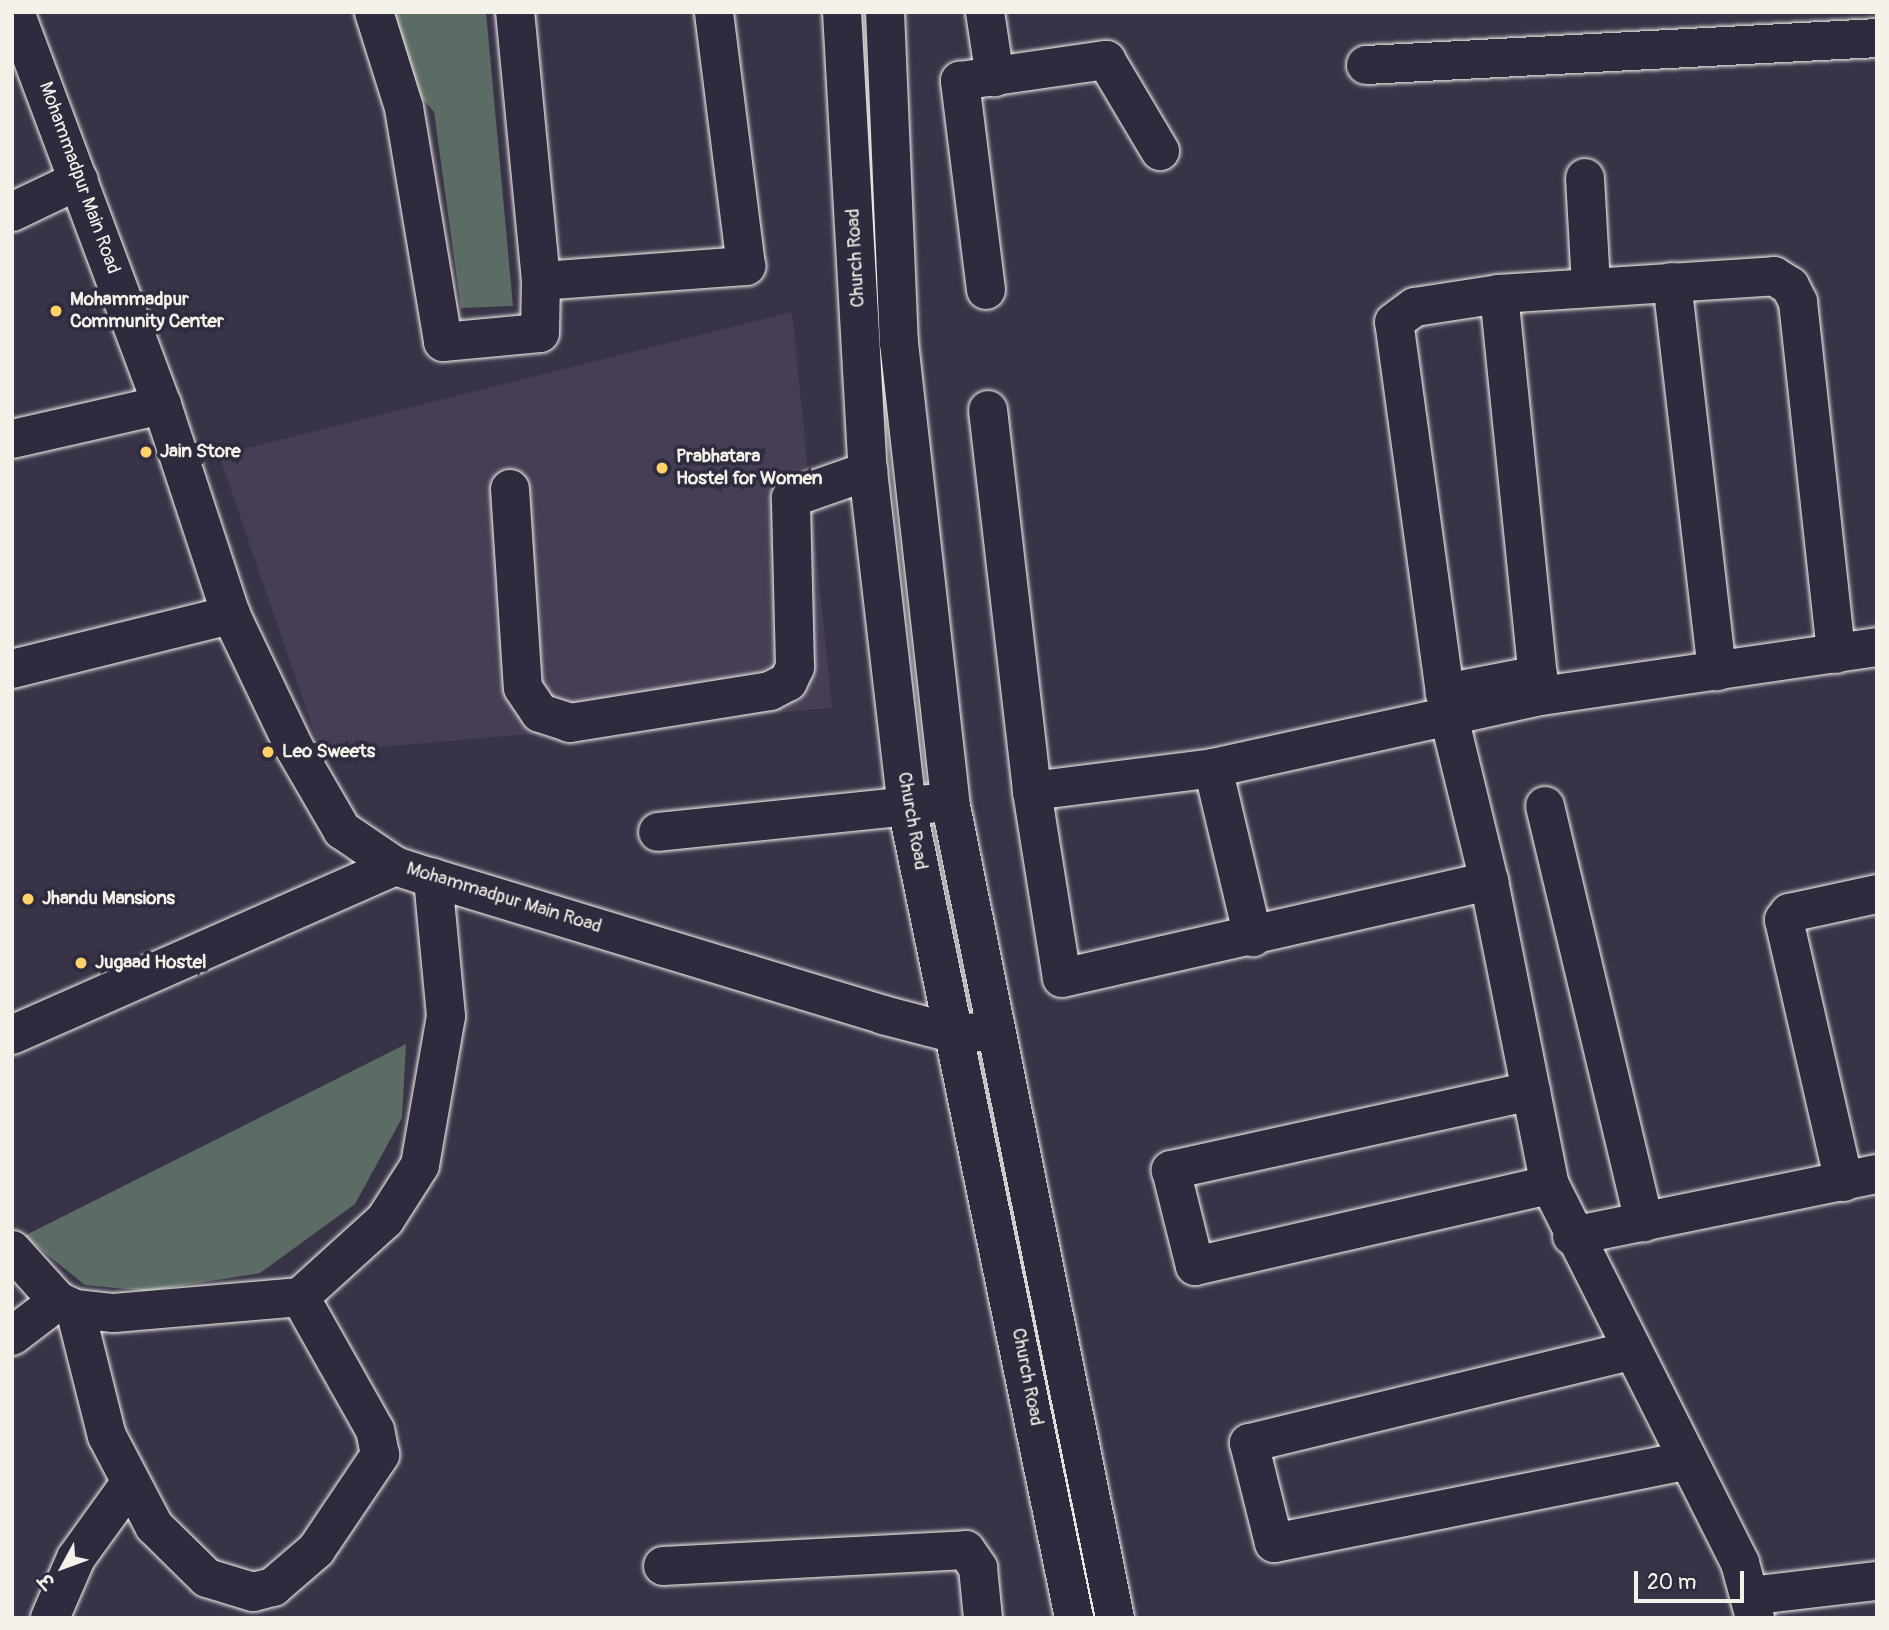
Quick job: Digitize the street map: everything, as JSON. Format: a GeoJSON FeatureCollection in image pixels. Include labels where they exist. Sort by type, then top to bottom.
{"type":"FeatureCollection","features":[{"type":"Feature","properties":{"kind":"street"},"geometry":{"type":"LineString","coordinates":[[374,12],[404,108],[443,342],[540,333],[541,281],[514,12]]}},
{"type":"Feature","properties":{"kind":"street"},"geometry":{"type":"LineString","coordinates":[[541,281],[746,266],[714,12]]}},
{"type":"Feature","properties":{"kind":"street","name":"Church Road"},"geometry":{"type":"LineString","coordinates":[[842,12],[868,471],[907,807],[956,1034],[1074,1618]]}},
{"type":"Feature","properties":{"kind":"street","name":"Church Road"},"geometry":{"type":"LineString","coordinates":[[885,12],[899,343],[950,801],[993,1031],[1115,1618]]}},
{"type":"Feature","properties":{"kind":"street"},"geometry":{"type":"LineString","coordinates":[[985,12],[995,77]]}},
{"type":"Feature","properties":{"kind":"street","name":"Mohammadpur Main Road"},"geometry":{"type":"LineString","coordinates":[[17,29],[79,180],[162,405],[231,615],[295,749],[342,830],[395,866],[956,1034]]}},
{"type":"Feature","properties":{"kind":"street"},"geometry":{"type":"LineString","coordinates":[[1366,65],[1877,38]]}},
{"type":"Feature","properties":{"kind":"street"},"geometry":{"type":"LineString","coordinates":[[986,290],[961,81],[1106,60],[1160,150]]}},
{"type":"Feature","properties":{"kind":"street"},"geometry":{"type":"LineString","coordinates":[[1585,178],[1591,286]]}},
{"type":"Feature","properties":{"kind":"street"},"geometry":{"type":"LineString","coordinates":[[12,212],[79,180]]}},
{"type":"Feature","properties":{"kind":"street"},"geometry":{"type":"LineString","coordinates":[[1836,654],[1794,291],[1774,276],[1591,286],[1499,294],[1415,307],[1394,322],[1445,693],[1464,706],[1489,881],[1550,1185],[1572,1236],[1688,1460],[1752,1607],[1877,1581]]}},
{"type":"Feature","properties":{"kind":"street"},"geometry":{"type":"LineString","coordinates":[[1672,282],[1717,671]]}},
{"type":"Feature","properties":{"kind":"street"},"geometry":{"type":"LineString","coordinates":[[1464,706],[1538,675],[1499,294]]}},
{"type":"Feature","properties":{"kind":"street"},"geometry":{"type":"LineString","coordinates":[[12,439],[162,405]]}},
{"type":"Feature","properties":{"kind":"street"},"geometry":{"type":"LineString","coordinates":[[988,410],[1032,791],[1062,978],[1253,937],[1489,881]]}},
{"type":"Feature","properties":{"kind":"street"},"geometry":{"type":"LineString","coordinates":[[510,489],[523,688],[540,713],[570,723],[770,691],[788,682],[795,667],[791,498],[868,471]]}},
{"type":"Feature","properties":{"kind":"street"},"geometry":{"type":"LineString","coordinates":[[12,669],[231,615]]}},
{"type":"Feature","properties":{"kind":"street"},"geometry":{"type":"LineString","coordinates":[[1032,791],[1213,768],[1464,706],[1877,646]]}},
{"type":"Feature","properties":{"kind":"street"},"geometry":{"type":"LineString","coordinates":[[1213,768],[1253,937]]}},
{"type":"Feature","properties":{"kind":"street"},"geometry":{"type":"LineString","coordinates":[[658,832],[950,801]]}},
{"type":"Feature","properties":{"kind":"street"},"geometry":{"type":"LineString","coordinates":[[1545,806],[1644,1222]]}},
{"type":"Feature","properties":{"kind":"street"},"geometry":{"type":"LineString","coordinates":[[12,1035],[395,866]]}},
{"type":"Feature","properties":{"kind":"street"},"geometry":{"type":"LineString","coordinates":[[12,1336],[67,1305],[114,1313],[300,1297],[384,1220],[420,1165],[446,1016],[433,878]]}},
{"type":"Feature","properties":{"kind":"street"},"geometry":{"type":"LineString","coordinates":[[1572,1236],[1861,1178],[1784,920],[1789,913],[1877,894]]}},
{"type":"Feature","properties":{"kind":"street"},"geometry":{"type":"LineString","coordinates":[[956,1034],[993,1031]]}},
{"type":"Feature","properties":{"kind":"street"},"geometry":{"type":"LineString","coordinates":[[1531,1091],[1171,1170],[1195,1266],[1550,1185]]}},
{"type":"Feature","properties":{"kind":"street"},"geometry":{"type":"LineString","coordinates":[[12,1250],[67,1305],[107,1436],[128,1486],[154,1526],[188,1562],[228,1589],[273,1587],[316,1550],[380,1455],[375,1430],[300,1297]]}},
{"type":"Feature","properties":{"kind":"street"},"geometry":{"type":"LineString","coordinates":[[1630,1351],[1249,1443],[1274,1543],[1688,1460]]}},
{"type":"Feature","properties":{"kind":"street"},"geometry":{"type":"LineString","coordinates":[[50,1618],[81,1550],[128,1486]]}},
{"type":"Feature","properties":{"kind":"street"},"geometry":{"type":"LineString","coordinates":[[663,1566],[966,1550],[978,1568],[983,1618]]}},
{"type":"Feature","properties":{"kind":"shaded area"},"geometry":{"type":"Polygon","coordinates":[[[792,312],[832,708],[321,752],[219,455],[792,312]]]}},
{"type":"Feature","properties":{"kind":"green space"},"geometry":{"type":"Polygon","coordinates":[[[394,12],[486,12],[513,306],[461,308],[434,112],[404,77],[394,12]]]}},
{"type":"Feature","properties":{"kind":"green space"},"geometry":{"type":"Polygon","coordinates":[[[406,1044],[402,1118],[355,1204],[260,1273],[147,1291],[85,1285],[24,1236],[406,1044]]]}},
{"type":"Feature","properties":{"kind":"place","name":"Mohammadpur Community Center"},"geometry":{"type":"Point","coordinates":[56,311]}},
{"type":"Feature","properties":{"kind":"place","name":"Jain Store"},"geometry":{"type":"Point","coordinates":[146,452]}},
{"type":"Feature","properties":{"kind":"place","name":"Prabhatara Hostel for Women"},"geometry":{"type":"Point","coordinates":[662,468]}},
{"type":"Feature","properties":{"kind":"place","name":"Leo Sweets"},"geometry":{"type":"Point","coordinates":[268,752]}},
{"type":"Feature","properties":{"kind":"place","name":"Jhandu Mansions"},"geometry":{"type":"Point","coordinates":[28,899]}},
{"type":"Feature","properties":{"kind":"place","name":"Jugaad Hostel"},"geometry":{"type":"Point","coordinates":[81,963]}}]}
